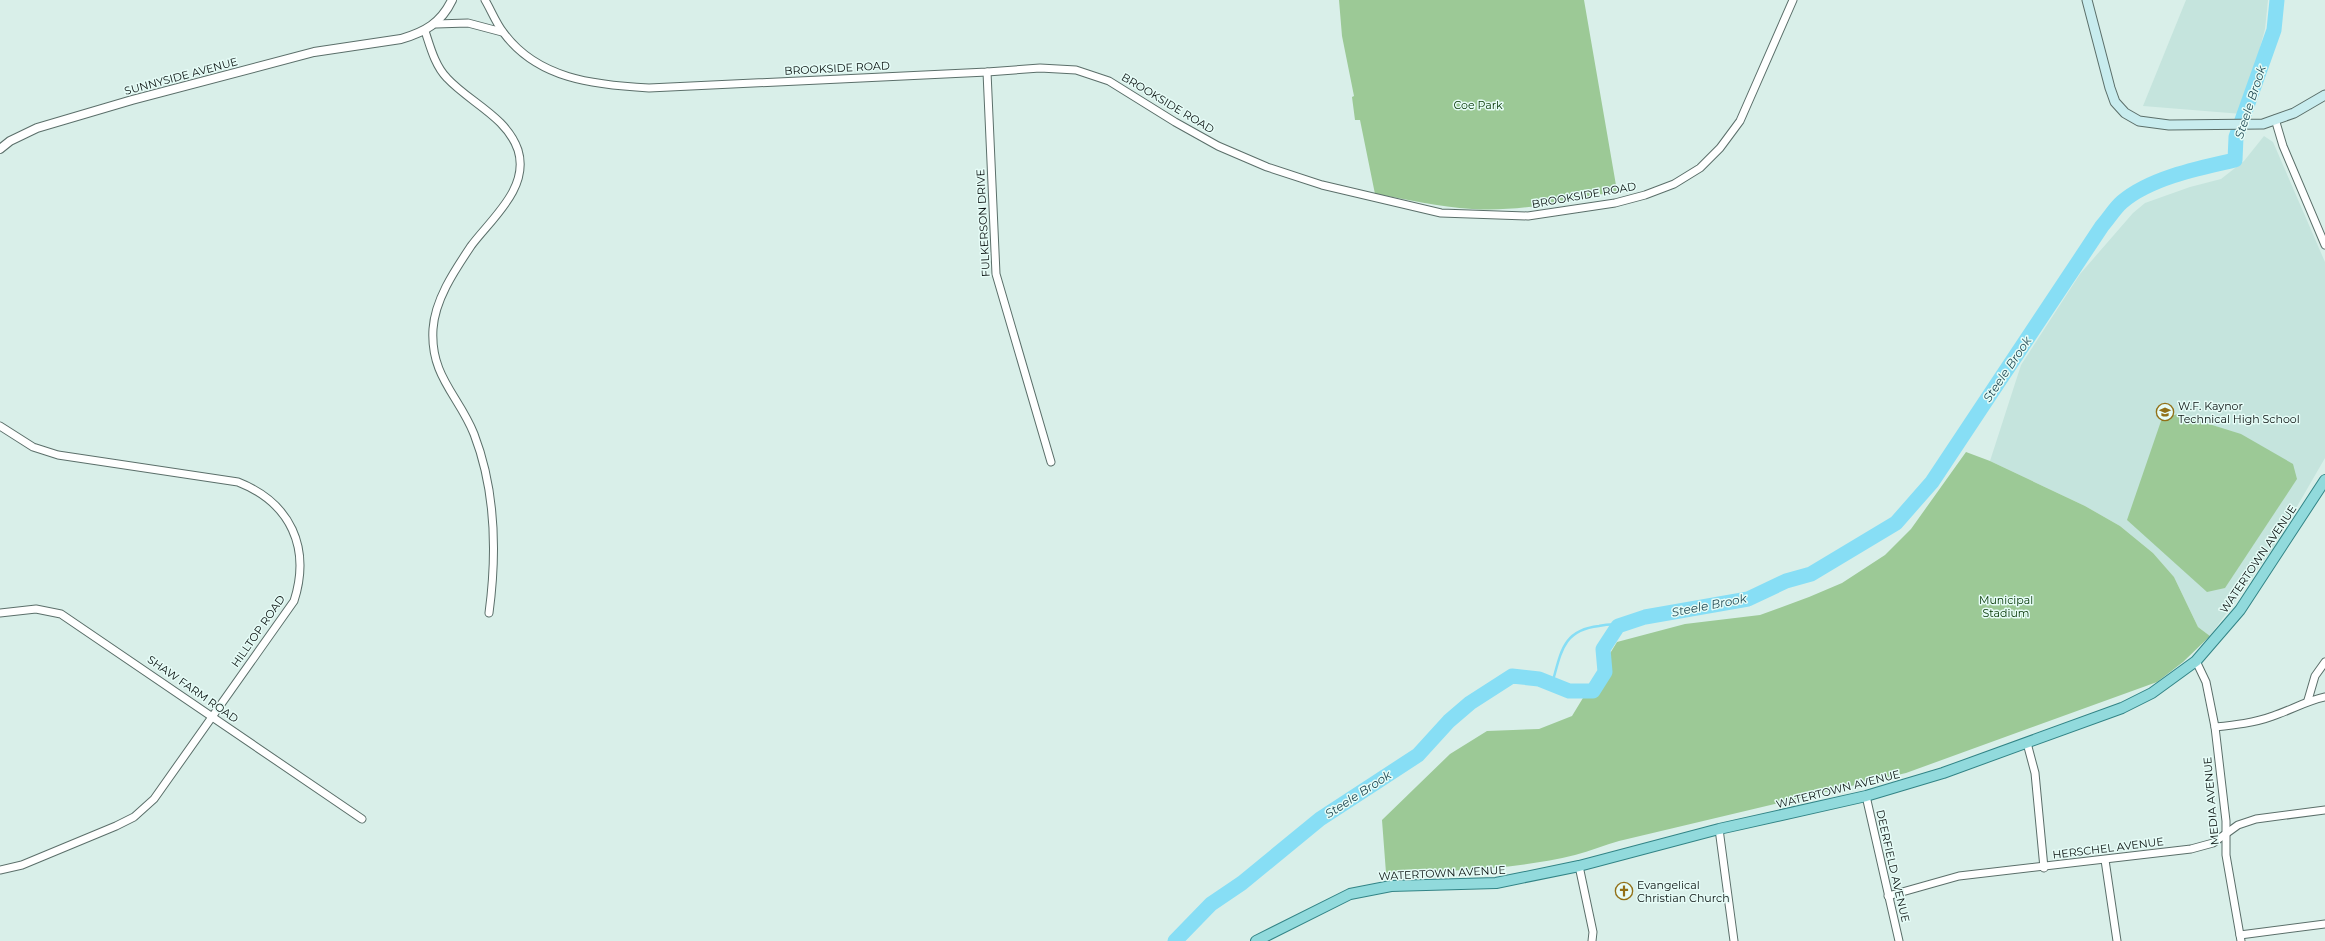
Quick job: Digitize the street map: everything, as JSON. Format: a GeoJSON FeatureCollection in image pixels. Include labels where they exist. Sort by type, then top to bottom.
{"type":"FeatureCollection","features":[{"type":"Feature","properties":{"kind":"main road"},"geometry":{"type":"LineString","coordinates":[[2087,0],[2110,88],[2116,102],[2125,113],[2139,121],[2169,125],[2263,124],[2294,113],[2325,95]]}},
{"type":"Feature","properties":{"kind":"main road","name":"WATERTOWN AVENUE"},"geometry":{"type":"LineString","coordinates":[[1256,941],[1350,894],[1391,886],[1496,883],[1579,866],[1720,829],[1866,796],[1942,773],[2122,708],[2152,693],[2196,661],[2240,610],[2325,480]]}},
{"type":"Feature","properties":{"kind":"street"},"geometry":{"type":"LineString","coordinates":[[436,24],[452,0]]}},
{"type":"Feature","properties":{"kind":"street","name":"BROOKSIDE ROAD"},"geometry":{"type":"LineString","coordinates":[[485,0],[502,32],[530,60],[569,77],[605,86],[649,88],[987,72],[1040,68],[1076,70],[1109,81],[1175,122],[1218,146],[1267,167],[1322,185],[1441,214],[1528,216],[1615,203],[1646,195],[1674,184],[1700,168],[1720,148],[1740,121],[1793,0]]}},
{"type":"Feature","properties":{"kind":"street"},"geometry":{"type":"LineString","coordinates":[[436,24],[468,23],[502,32]]}},
{"type":"Feature","properties":{"kind":"street","name":"SUNNYSIDE AVENUE"},"geometry":{"type":"LineString","coordinates":[[0,148],[37,128],[78,115],[307,54],[401,39],[425,31],[436,24]]}},
{"type":"Feature","properties":{"kind":"street"},"geometry":{"type":"LineString","coordinates":[[425,31],[431,51],[446,78],[509,132],[518,150],[520,170],[513,191],[452,275],[441,299],[433,328],[434,353],[441,378],[474,433],[486,472],[494,539],[494,564],[489,613]]}},
{"type":"Feature","properties":{"kind":"street","name":"FULKERSON DRIVE"},"geometry":{"type":"LineString","coordinates":[[987,72],[996,274],[1051,462]]}},
{"type":"Feature","properties":{"kind":"street"},"geometry":{"type":"LineString","coordinates":[[2275,119],[2283,146],[2325,245]]}},
{"type":"Feature","properties":{"kind":"street","name":"HILLTOP ROAD"},"geometry":{"type":"LineString","coordinates":[[0,426],[33,448],[58,455],[238,482],[253,488],[266,497],[286,518],[295,533],[301,567],[299,585],[294,601],[154,799],[134,817],[29,862],[0,870]]}},
{"type":"Feature","properties":{"kind":"street","name":"SHAW FARM ROAD"},"geometry":{"type":"LineString","coordinates":[[0,613],[36,609],[61,614],[213,716],[362,819]]}},
{"type":"Feature","properties":{"kind":"street","name":"MEDIA AVENUE"},"geometry":{"type":"LineString","coordinates":[[2196,661],[2210,696],[2215,727],[2226,821],[2225,836],[2240,938]]}},
{"type":"Feature","properties":{"kind":"street"},"geometry":{"type":"LineString","coordinates":[[2308,700],[2315,676],[2325,662]]}},
{"type":"Feature","properties":{"kind":"street"},"geometry":{"type":"LineString","coordinates":[[2215,727],[2242,724],[2274,716],[2308,700],[2325,697]]}},
{"type":"Feature","properties":{"kind":"street"},"geometry":{"type":"LineString","coordinates":[[2027,743],[2035,773],[2044,868]]}},
{"type":"Feature","properties":{"kind":"street","name":"DEERFIELD AVENUE"},"geometry":{"type":"LineString","coordinates":[[1866,796],[1899,941]]}},
{"type":"Feature","properties":{"kind":"street","name":"HERSCHEL AVENUE"},"geometry":{"type":"LineString","coordinates":[[1888,896],[1959,876],[2044,868],[2191,849],[2213,843],[2225,836],[2238,824],[2256,819],[2325,810]]}},
{"type":"Feature","properties":{"kind":"street"},"geometry":{"type":"LineString","coordinates":[[1720,829],[1734,941]]}},
{"type":"Feature","properties":{"kind":"street"},"geometry":{"type":"LineString","coordinates":[[2105,860],[2117,941]]}},
{"type":"Feature","properties":{"kind":"street"},"geometry":{"type":"LineString","coordinates":[[1579,866],[1593,932],[1592,941]]}},
{"type":"Feature","properties":{"kind":"street"},"geometry":{"type":"LineString","coordinates":[[2240,938],[2325,924]]}},
{"type":"Feature","properties":{"kind":"shaded area"},"geometry":{"type":"Polygon","coordinates":[[[2186,0],[2268,0],[2265,29],[2242,114],[2143,106],[2186,0]]]}},
{"type":"Feature","properties":{"kind":"shaded area","name":"W.F. Kaynor Technical High School"},"geometry":{"type":"Polygon","coordinates":[[[2264,136],[2273,142],[2325,262],[2325,458],[2273,548],[2210,636],[2198,627],[2174,577],[2153,553],[2120,526],[2085,506],[1990,461],[2021,365],[2080,274],[2133,213],[2145,203],[2190,187],[2221,179],[2244,161],[2264,136]]]}},
{"type":"Feature","properties":{"kind":"green space","name":"Coe Park"},"geometry":{"type":"Polygon","coordinates":[[[1339,0],[1584,0],[1617,191],[1545,205],[1509,209],[1447,207],[1375,194],[1360,120],[1355,120],[1352,97],[1354,96],[1342,36],[1339,0]]]}},
{"type":"Feature","properties":{"kind":"green space"},"geometry":{"type":"Polygon","coordinates":[[[2177,414],[2241,434],[2293,464],[2297,479],[2225,588],[2207,592],[2127,520],[2161,421],[2177,414]]]}},
{"type":"Feature","properties":{"kind":"green space","name":"Municipal Stadium"},"geometry":{"type":"Polygon","coordinates":[[[1966,452],[1990,461],[2085,506],[2120,526],[2153,553],[2174,577],[2198,627],[2210,636],[2183,662],[2157,682],[1906,773],[1619,841],[1552,860],[1481,869],[1386,873],[1382,820],[1450,754],[1487,731],[1539,729],[1572,716],[1617,642],[1685,624],[1760,615],[1842,583],[1885,555],[1911,529],[1966,452]]]}},
{"type":"Feature","properties":{"kind":"waterway","name":"Steele Brook"},"geometry":{"type":"LineString","coordinates":[[1175,941],[1211,904],[1242,883],[1320,819],[1418,755],[1449,721],[1470,703],[1512,676],[1539,679],[1569,691],[1593,691],[1605,672],[1603,649],[1618,626],[1645,617],[1748,599],[1786,581],[1811,574],[1896,523],[1932,482],[2102,226],[2119,204],[2146,186],[2161,180],[2191,170],[2235,160],[2236,137],[2274,30],[2277,0]]}},
{"type":"Feature","properties":{"kind":"waterway","name":"Steele Brook"},"geometry":{"type":"LineString","coordinates":[[1552,684],[1561,653],[1570,638],[1577,632],[1587,628],[1608,624],[1618,626]]}},
{"type":"Feature","properties":{"kind":"place","name":"W.F. Kaynor Technical High School"},"geometry":{"type":"Point","coordinates":[2165,412]}},
{"type":"Feature","properties":{"kind":"place","name":"Evangelical Christian Church"},"geometry":{"type":"Point","coordinates":[1624,891]}}]}
